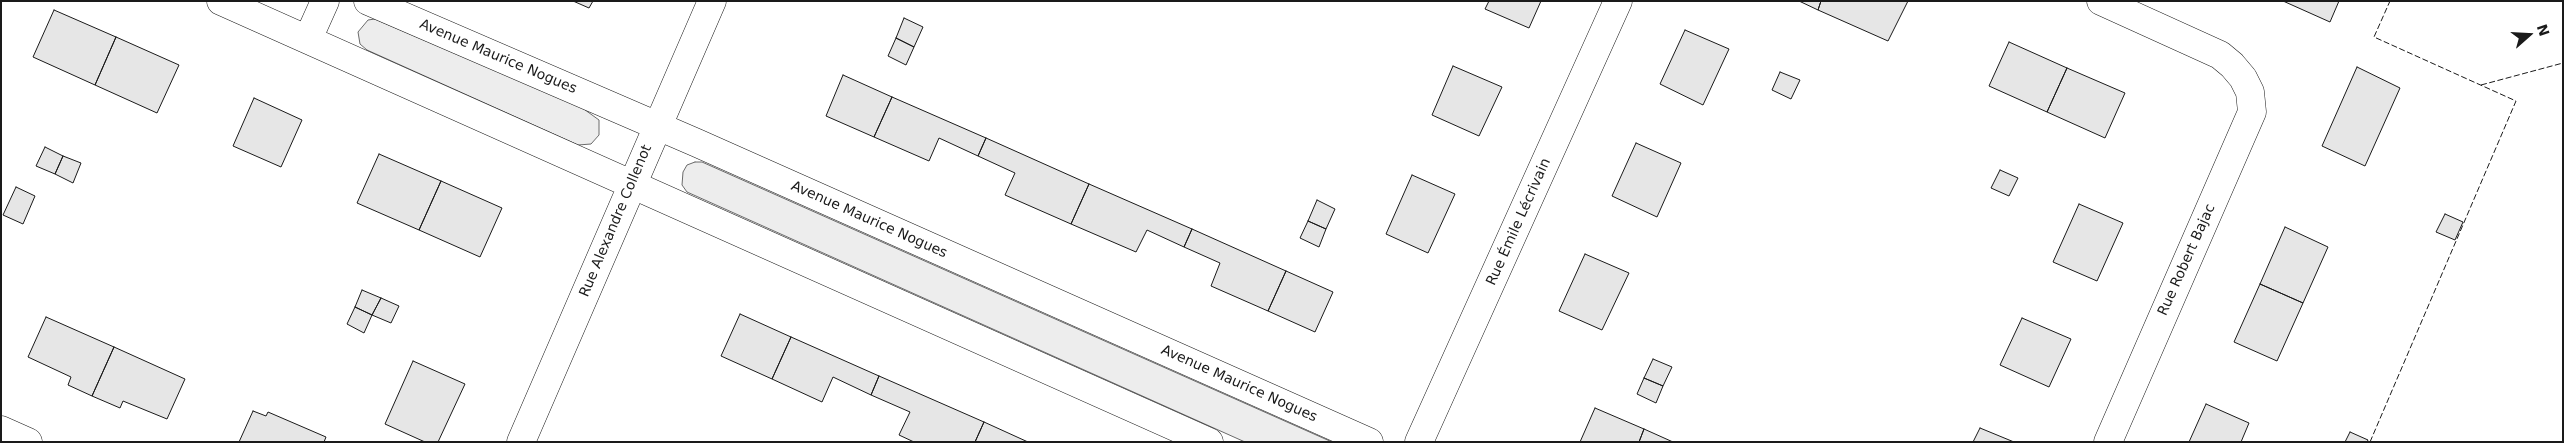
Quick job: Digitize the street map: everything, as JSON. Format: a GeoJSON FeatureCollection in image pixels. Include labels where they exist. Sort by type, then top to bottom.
{"type":"FeatureCollection","features":[{"type":"Feature","properties":{"kind":"street"},"geometry":{"type":"LineString","coordinates":[[221,1],[1209,442]]}},
{"type":"Feature","properties":{"kind":"street"},"geometry":{"type":"LineString","coordinates":[[308,40],[325,1]]}},
{"type":"Feature","properties":{"kind":"street","name":"Avenue Maurice Nogues"},"geometry":{"type":"LineString","coordinates":[[368,1],[657,126],[1369,442]]}},
{"type":"Feature","properties":{"kind":"street","name":"Rue Alexandre Collenot"},"geometry":{"type":"LineString","coordinates":[[521,442],[712,1]]}},
{"type":"Feature","properties":{"kind":"street","name":"Rue Émile Lécrivain"},"geometry":{"type":"LineString","coordinates":[[1419,442],[1618,1]]}},
{"type":"Feature","properties":{"kind":"street","name":"Rue Robert Bajac"},"geometry":{"type":"LineString","coordinates":[[2101,1],[2220,55],[2243,78],[2250,92],[2252,112],[2108,442]]}},
{"type":"Feature","properties":{"kind":"street"},"geometry":{"type":"LineString","coordinates":[[1,430],[28,442]]}},
{"type":"Feature","properties":{"kind":"shaded area"},"geometry":{"type":"Polygon","coordinates":[[[375,19],[581,107],[599,120],[599,135],[591,144],[578,145],[367,50],[360,44],[358,32],[368,20],[375,19]]]}},
{"type":"Feature","properties":{"kind":"shaded area"},"geometry":{"type":"Polygon","coordinates":[[[702,162],[1332,442],[1245,442],[687,192],[682,185],[683,172],[687,165],[702,162]]]}},
{"type":"Feature","properties":{"kind":"building"},"geometry":{"type":"Polygon","coordinates":[[[573,1],[593,1],[589,8],[573,1]]]}},
{"type":"Feature","properties":{"kind":"building"},"geometry":{"type":"Polygon","coordinates":[[[1489,1],[1541,1],[1529,28],[1485,9],[1489,1]]]}},
{"type":"Feature","properties":{"kind":"building"},"geometry":{"type":"Polygon","coordinates":[[[1799,1],[1821,1],[1818,10],[1799,1]]]}},
{"type":"Feature","properties":{"kind":"building"},"geometry":{"type":"Polygon","coordinates":[[[1821,1],[1908,1],[1888,41],[1818,10],[1821,1]]]}},
{"type":"Feature","properties":{"kind":"building"},"geometry":{"type":"Polygon","coordinates":[[[2283,1],[2339,1],[2330,22],[2283,1]]]}},
{"type":"Feature","properties":{"kind":"building"},"geometry":{"type":"Polygon","coordinates":[[[54,10],[116,37],[95,85],[33,57],[54,10]]]}},
{"type":"Feature","properties":{"kind":"building"},"geometry":{"type":"Polygon","coordinates":[[[904,18],[923,27],[914,47],[896,38],[904,18]]]}},
{"type":"Feature","properties":{"kind":"building"},"geometry":{"type":"Polygon","coordinates":[[[1685,30],[1729,49],[1703,105],[1660,84],[1685,30]]]}},
{"type":"Feature","properties":{"kind":"building"},"geometry":{"type":"Polygon","coordinates":[[[116,37],[179,65],[157,113],[95,85],[116,37]]]}},
{"type":"Feature","properties":{"kind":"building"},"geometry":{"type":"Polygon","coordinates":[[[896,38],[914,47],[906,65],[888,56],[896,38]]]}},
{"type":"Feature","properties":{"kind":"building"},"geometry":{"type":"Polygon","coordinates":[[[2009,42],[2067,68],[2047,112],[1989,86],[2009,42]]]}},
{"type":"Feature","properties":{"kind":"building"},"geometry":{"type":"Polygon","coordinates":[[[1453,66],[1502,87],[1479,136],[1432,115],[1453,66]]]}},
{"type":"Feature","properties":{"kind":"building"},"geometry":{"type":"Polygon","coordinates":[[[2357,67],[2400,88],[2365,166],[2322,146],[2357,67]]]}},
{"type":"Feature","properties":{"kind":"building"},"geometry":{"type":"Polygon","coordinates":[[[2067,68],[2125,93],[2105,138],[2047,112],[2067,68]]]}},
{"type":"Feature","properties":{"kind":"building"},"geometry":{"type":"Polygon","coordinates":[[[1780,72],[1800,80],[1791,99],[1772,90],[1780,72]]]}},
{"type":"Feature","properties":{"kind":"building"},"geometry":{"type":"Polygon","coordinates":[[[843,75],[892,97],[874,137],[826,116],[843,75]]]}},
{"type":"Feature","properties":{"kind":"building"},"geometry":{"type":"Polygon","coordinates":[[[892,97],[986,138],[978,156],[939,138],[929,161],[874,137],[892,97]]]}},
{"type":"Feature","properties":{"kind":"building"},"geometry":{"type":"Polygon","coordinates":[[[254,98],[302,120],[281,167],[233,146],[254,98]]]}},
{"type":"Feature","properties":{"kind":"building"},"geometry":{"type":"Polygon","coordinates":[[[986,138],[1089,184],[1071,224],[1005,195],[1015,173],[978,156],[986,138]]]}},
{"type":"Feature","properties":{"kind":"building"},"geometry":{"type":"Polygon","coordinates":[[[1636,143],[1681,163],[1657,217],[1612,196],[1636,143]]]}},
{"type":"Feature","properties":{"kind":"building"},"geometry":{"type":"Polygon","coordinates":[[[45,147],[63,156],[55,174],[36,166],[45,147]]]}},
{"type":"Feature","properties":{"kind":"building"},"geometry":{"type":"Polygon","coordinates":[[[379,154],[441,181],[419,230],[357,203],[379,154]]]}},
{"type":"Feature","properties":{"kind":"building"},"geometry":{"type":"Polygon","coordinates":[[[63,156],[81,163],[73,183],[55,174],[63,156]]]}},
{"type":"Feature","properties":{"kind":"building"},"geometry":{"type":"Polygon","coordinates":[[[2000,170],[2018,178],[2009,196],[1991,188],[2000,170]]]}},
{"type":"Feature","properties":{"kind":"building"},"geometry":{"type":"Polygon","coordinates":[[[1412,175],[1455,194],[1428,253],[1386,234],[1412,175]]]}},
{"type":"Feature","properties":{"kind":"building"},"geometry":{"type":"Polygon","coordinates":[[[441,181],[502,208],[480,257],[419,230],[441,181]]]}},
{"type":"Feature","properties":{"kind":"building"},"geometry":{"type":"Polygon","coordinates":[[[1089,184],[1192,229],[1184,247],[1147,230],[1136,252],[1071,224],[1089,184]]]}},
{"type":"Feature","properties":{"kind":"building"},"geometry":{"type":"Polygon","coordinates":[[[16,187],[35,196],[23,224],[3,215],[16,187]]]}},
{"type":"Feature","properties":{"kind":"building"},"geometry":{"type":"Polygon","coordinates":[[[1317,200],[1335,209],[1326,229],[1308,221],[1317,200]]]}},
{"type":"Feature","properties":{"kind":"building"},"geometry":{"type":"Polygon","coordinates":[[[2079,204],[2123,223],[2097,281],[2053,262],[2079,204]]]}},
{"type":"Feature","properties":{"kind":"building"},"geometry":{"type":"Polygon","coordinates":[[[2445,214],[2463,222],[2455,240],[2436,232],[2445,214]]]}},
{"type":"Feature","properties":{"kind":"building"},"geometry":{"type":"Polygon","coordinates":[[[1308,221],[1326,229],[1319,247],[1300,238],[1308,221]]]}},
{"type":"Feature","properties":{"kind":"building"},"geometry":{"type":"Polygon","coordinates":[[[2285,227],[2328,247],[2303,303],[2260,284],[2285,227]]]}},
{"type":"Feature","properties":{"kind":"building"},"geometry":{"type":"Polygon","coordinates":[[[1192,229],[1286,271],[1268,311],[1211,286],[1220,263],[1184,247],[1192,229]]]}},
{"type":"Feature","properties":{"kind":"building"},"geometry":{"type":"Polygon","coordinates":[[[1585,254],[1629,273],[1602,330],[1559,311],[1585,254]]]}},
{"type":"Feature","properties":{"kind":"building"},"geometry":{"type":"Polygon","coordinates":[[[1286,271],[1333,292],[1315,332],[1268,311],[1286,271]]]}},
{"type":"Feature","properties":{"kind":"building"},"geometry":{"type":"Polygon","coordinates":[[[2260,284],[2303,303],[2277,361],[2234,342],[2260,284]]]}},
{"type":"Feature","properties":{"kind":"building"},"geometry":{"type":"Polygon","coordinates":[[[362,290],[381,298],[372,315],[355,307],[362,290]]]}},
{"type":"Feature","properties":{"kind":"building"},"geometry":{"type":"Polygon","coordinates":[[[381,298],[399,306],[391,323],[372,315],[381,298]]]}},
{"type":"Feature","properties":{"kind":"building"},"geometry":{"type":"Polygon","coordinates":[[[355,307],[372,315],[364,333],[347,324],[355,307]]]}},
{"type":"Feature","properties":{"kind":"building"},"geometry":{"type":"Polygon","coordinates":[[[740,314],[791,337],[772,379],[721,356],[740,314]]]}},
{"type":"Feature","properties":{"kind":"building"},"geometry":{"type":"Polygon","coordinates":[[[46,317],[114,347],[92,396],[68,385],[71,377],[28,357],[46,317]]]}},
{"type":"Feature","properties":{"kind":"building"},"geometry":{"type":"Polygon","coordinates":[[[2022,318],[2071,339],[2049,387],[2000,365],[2022,318]]]}},
{"type":"Feature","properties":{"kind":"building"},"geometry":{"type":"Polygon","coordinates":[[[791,337],[879,376],[871,395],[833,377],[822,402],[772,379],[791,337]]]}},
{"type":"Feature","properties":{"kind":"building"},"geometry":{"type":"Polygon","coordinates":[[[114,347],[185,379],[167,419],[123,401],[120,408],[92,396],[114,347]]]}},
{"type":"Feature","properties":{"kind":"building"},"geometry":{"type":"Polygon","coordinates":[[[1653,359],[1672,367],[1663,386],[1644,378],[1653,359]]]}},
{"type":"Feature","properties":{"kind":"building"},"geometry":{"type":"Polygon","coordinates":[[[413,361],[465,384],[438,442],[425,442],[385,424],[413,361]]]}},
{"type":"Feature","properties":{"kind":"building"},"geometry":{"type":"Polygon","coordinates":[[[879,376],[984,422],[975,442],[914,442],[899,435],[910,412],[871,395],[879,376]]]}},
{"type":"Feature","properties":{"kind":"building"},"geometry":{"type":"Polygon","coordinates":[[[1644,378],[1663,386],[1656,403],[1637,394],[1644,378]]]}},
{"type":"Feature","properties":{"kind":"building"},"geometry":{"type":"Polygon","coordinates":[[[2206,404],[2249,423],[2241,442],[2189,442],[2206,404]]]}},
{"type":"Feature","properties":{"kind":"building"},"geometry":{"type":"Polygon","coordinates":[[[1595,408],[1644,429],[1639,442],[1580,442],[1595,408]]]}},
{"type":"Feature","properties":{"kind":"building"},"geometry":{"type":"Polygon","coordinates":[[[253,411],[266,416],[268,412],[326,437],[324,442],[239,442],[253,411]]]}},
{"type":"Feature","properties":{"kind":"building"},"geometry":{"type":"Polygon","coordinates":[[[984,422],[1028,442],[975,442],[984,422]]]}},
{"type":"Feature","properties":{"kind":"building"},"geometry":{"type":"Polygon","coordinates":[[[1980,428],[2014,442],[1973,442],[1980,428]]]}},
{"type":"Feature","properties":{"kind":"building"},"geometry":{"type":"Polygon","coordinates":[[[1644,429],[1673,442],[1639,442],[1644,429]]]}},
{"type":"Feature","properties":{"kind":"building"},"geometry":{"type":"Polygon","coordinates":[[[2350,432],[2368,440],[2367,442],[2345,442],[2350,432]]]}},
{"type":"Feature","properties":{"kind":"fence"},"geometry":{"type":"LineString","coordinates":[[2370,442],[2516,101],[2374,37],[2390,1]]}},
{"type":"Feature","properties":{"kind":"fence"},"geometry":{"type":"LineString","coordinates":[[2481,85],[2563,63]]}}]}
